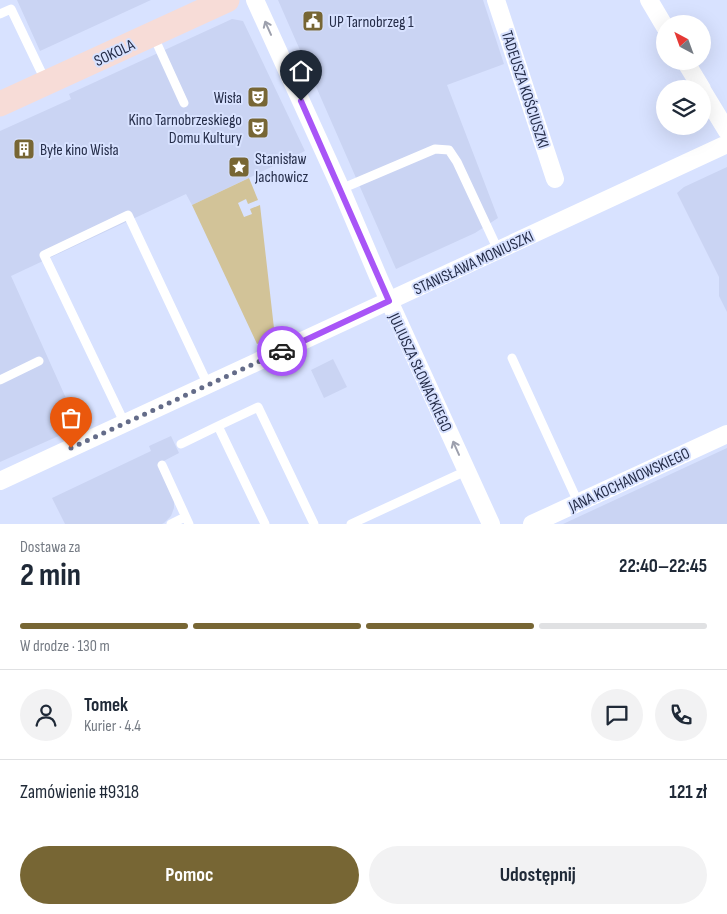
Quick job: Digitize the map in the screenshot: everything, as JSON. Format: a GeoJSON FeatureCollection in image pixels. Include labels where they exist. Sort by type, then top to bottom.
{"type":"FeatureCollection","features":[{"type":"Feature","properties":{"kind":"street","name":"SOKOLA"},"geometry":{"type":"LineString","coordinates":[[0,104],[227,0]]}},
{"type":"Feature","properties":{"kind":"street","name":"JULIUSZA SŁOWACKIEGO"},"geometry":{"type":"LineString","coordinates":[[255,0],[491,524]]}},
{"type":"Feature","properties":{"kind":"street","name":"TADEUSZA KOŚCIUSZKI"},"geometry":{"type":"LineString","coordinates":[[496,0],[555,179]]}},
{"type":"Feature","properties":{"kind":"street"},"geometry":{"type":"LineString","coordinates":[[649,0],[658,15]]}},
{"type":"Feature","properties":{"kind":"street"},"geometry":{"type":"LineString","coordinates":[[711,104],[727,131]]}},
{"type":"Feature","properties":{"kind":"street","name":"STANISŁAWA MONIUSZKI"},"geometry":{"type":"LineString","coordinates":[[0,481],[727,144]]}},
{"type":"Feature","properties":{"kind":"street","name":"JANA KOCHANOWSKIEGO"},"geometry":{"type":"LineString","coordinates":[[532,524],[727,434]]}},
{"type":"Feature","properties":{"kind":"lane"},"geometry":{"type":"LineString","coordinates":[[0,14],[11,9],[46,83]]}},
{"type":"Feature","properties":{"kind":"lane"},"geometry":{"type":"LineString","coordinates":[[152,34],[184,103]]}},
{"type":"Feature","properties":{"kind":"lane"},"geometry":{"type":"LineString","coordinates":[[341,189],[435,149],[449,150],[458,162],[498,250]]}},
{"type":"Feature","properties":{"kind":"lane"},"geometry":{"type":"LineString","coordinates":[[125,424],[44,256],[128,215],[208,385]]}},
{"type":"Feature","properties":{"kind":"lane"},"geometry":{"type":"LineString","coordinates":[[512,358],[578,502]]}},
{"type":"Feature","properties":{"kind":"lane"},"geometry":{"type":"LineString","coordinates":[[0,380],[39,361]]}},
{"type":"Feature","properties":{"kind":"lane"},"geometry":{"type":"LineString","coordinates":[[181,444],[258,407],[314,524]]}},
{"type":"Feature","properties":{"kind":"lane"},"geometry":{"type":"LineString","coordinates":[[218,426],[265,524]]}},
{"type":"Feature","properties":{"kind":"lane"},"geometry":{"type":"LineString","coordinates":[[162,465],[187,521],[171,524]]}},
{"type":"Feature","properties":{"kind":"lane"},"geometry":{"type":"LineString","coordinates":[[351,524],[466,470]]}},
{"type":"Feature","properties":{"kind":"shaded area"},"geometry":{"type":"Polygon","coordinates":[[[17,0],[151,0],[40,51],[17,0]]]}},
{"type":"Feature","properties":{"kind":"shaded area"},"geometry":{"type":"Polygon","coordinates":[[[278,0],[483,0],[504,64],[447,85],[498,218],[475,233],[396,269],[278,0]]]}},
{"type":"Feature","properties":{"kind":"shaded area"},"geometry":{"type":"Polygon","coordinates":[[[232,19],[243,21],[305,151],[192,205],[186,194],[11,276],[79,427],[0,462],[0,131],[71,99],[69,94],[232,19]]]}},
{"type":"Feature","properties":{"kind":"shaded area"},"geometry":{"type":"Polygon","coordinates":[[[727,167],[727,312],[719,296],[719,277],[677,193],[684,187],[727,167]]]}},
{"type":"Feature","properties":{"kind":"shaded area"},"geometry":{"type":"Polygon","coordinates":[[[249,178],[258,200],[248,204],[246,199],[238,203],[244,217],[252,214],[250,209],[260,205],[275,337],[257,344],[192,205],[249,178]]]}},
{"type":"Feature","properties":{"kind":"shaded area"},"geometry":{"type":"Polygon","coordinates":[[[333,359],[347,387],[324,398],[311,370],[333,359]]]}},
{"type":"Feature","properties":{"kind":"shaded area"},"geometry":{"type":"Polygon","coordinates":[[[171,436],[179,453],[158,464],[174,500],[171,516],[164,523],[65,524],[52,498],[151,451],[149,446],[171,436]]]}},
{"type":"Feature","properties":{"kind":"shaded area"},"geometry":{"type":"Polygon","coordinates":[[[727,448],[727,524],[563,524],[727,448]]]}},
{"type":"Feature","properties":{"kind":"way so far"},"geometry":{"type":"LineString","coordinates":[[71,448],[282,351]]}},
{"type":"Feature","properties":{"kind":"place","name":"UP Tarnobrzeg 1"},"geometry":{"type":"Point","coordinates":[313,21]}},
{"type":"Feature","properties":{"kind":"place","name":"Wisła"},"geometry":{"type":"Point","coordinates":[258,97]}},
{"type":"Feature","properties":{"kind":"place","name":"Kino Tarnobrzeskiego Domu Kultury"},"geometry":{"type":"Point","coordinates":[258,128]}},
{"type":"Feature","properties":{"kind":"place","name":"Byłe kino Wisła"},"geometry":{"type":"Point","coordinates":[24,149]}},
{"type":"Feature","properties":{"kind":"place","name":"Stanisław Jachowicz"},"geometry":{"type":"Point","coordinates":[239,167]}},
{"type":"Feature","properties":{"kind":"route"},"geometry":{"type":"LineString","coordinates":[[282,351],[389,301],[301,101]]}}]}
